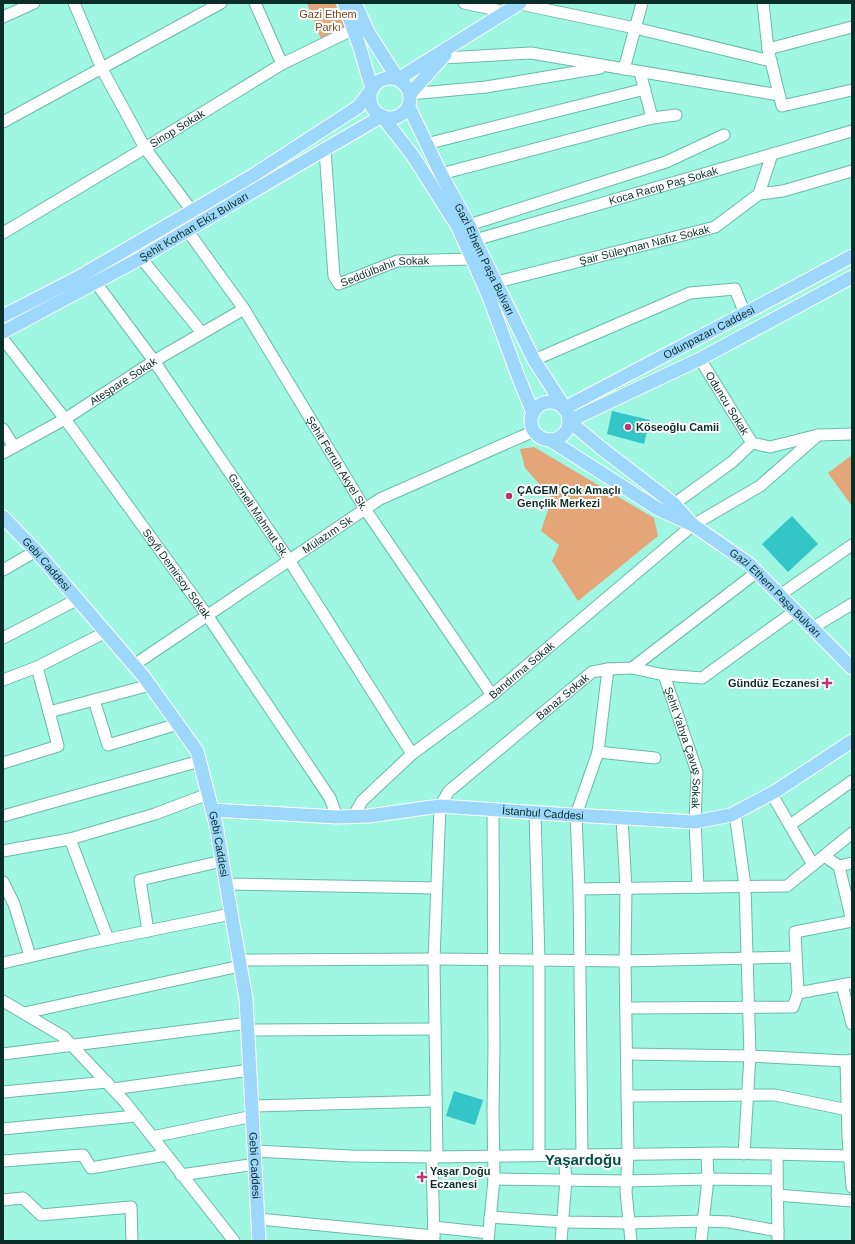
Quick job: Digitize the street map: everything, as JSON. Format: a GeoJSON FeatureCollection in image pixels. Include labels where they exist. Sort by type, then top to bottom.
{"type":"FeatureCollection","features":[{"type":"Feature","properties":{"kind":"main road"},"geometry":{"type":"LineString","coordinates":[[344,3],[354,29],[372,90]]}},
{"type":"Feature","properties":{"kind":"main road"},"geometry":{"type":"LineString","coordinates":[[355,3],[368,32],[398,78],[408,87],[410,94],[409,107],[405,112],[394,118],[382,116],[373,108],[370,102],[370,96],[375,84],[380,80],[392,77],[398,78],[453,46],[520,3]]}},
{"type":"Feature","properties":{"kind":"main road"},"geometry":{"type":"LineString","coordinates":[[410,94],[453,46]]}},
{"type":"Feature","properties":{"kind":"main road","name":"Şehit Korhan Ekiz Bulvarı"},"geometry":{"type":"LineString","coordinates":[[3,316],[77,278],[252,176],[358,107],[372,90]]}},
{"type":"Feature","properties":{"kind":"main road","name":"Gazi Ethem Paşa Bulvarı"},"geometry":{"type":"LineString","coordinates":[[409,107],[441,174],[469,225],[534,360],[567,415],[601,448],[674,504],[693,525]]}},
{"type":"Feature","properties":{"kind":"main road","name":"Şehit Korhan Ekiz Bulvarı"},"geometry":{"type":"LineString","coordinates":[[3,332],[141,258],[382,116]]}},
{"type":"Feature","properties":{"kind":"main road","name":"Gazi Ethem Paşa Bulvarı"},"geometry":{"type":"LineString","coordinates":[[382,116],[413,156],[458,227],[489,297],[533,413]]}},
{"type":"Feature","properties":{"kind":"main road","name":"Odunpazarı Caddesi"},"geometry":{"type":"LineString","coordinates":[[567,415],[689,342],[745,314],[852,256]]}},
{"type":"Feature","properties":{"kind":"main road","name":"Odunpazarı Caddesi"},"geometry":{"type":"LineString","coordinates":[[567,415],[700,358],[852,277]]}},
{"type":"Feature","properties":{"kind":"main road"},"geometry":{"type":"LineString","coordinates":[[548,402],[560,404],[567,415],[568,427],[562,436],[550,440],[544,439],[538,436],[534,431],[532,425],[533,413],[542,404],[548,402]]}},
{"type":"Feature","properties":{"kind":"main road","name":"Gazi Ethem Paşa Bulvarı"},"geometry":{"type":"LineString","coordinates":[[550,440],[658,509],[693,525],[748,563],[852,668]]}},
{"type":"Feature","properties":{"kind":"main road","name":"Gebi Caddesi"},"geometry":{"type":"LineString","coordinates":[[3,517],[36,551],[134,665],[197,751],[212,810],[246,999],[260,1241]]}},
{"type":"Feature","properties":{"kind":"main road","name":"İstanbul Caddesi"},"geometry":{"type":"LineString","coordinates":[[212,810],[338,818],[369,816],[440,806],[695,822],[736,813],[771,794],[852,741]]}},
{"type":"Feature","properties":{"kind":"street"},"geometry":{"type":"LineString","coordinates":[[3,17],[34,3]]}},
{"type":"Feature","properties":{"kind":"street"},"geometry":{"type":"LineString","coordinates":[[74,3],[102,69],[145,148],[192,211]]}},
{"type":"Feature","properties":{"kind":"street"},"geometry":{"type":"LineString","coordinates":[[3,122],[221,3]]}},
{"type":"Feature","properties":{"kind":"street"},"geometry":{"type":"LineString","coordinates":[[255,3],[282,64]]}},
{"type":"Feature","properties":{"kind":"street"},"geometry":{"type":"LineString","coordinates":[[464,3],[506,12]]}},
{"type":"Feature","properties":{"kind":"street"},"geometry":{"type":"LineString","coordinates":[[520,3],[635,28],[771,61]]}},
{"type":"Feature","properties":{"kind":"street"},"geometry":{"type":"LineString","coordinates":[[624,69],[642,3]]}},
{"type":"Feature","properties":{"kind":"street"},"geometry":{"type":"LineString","coordinates":[[763,3],[768,50],[782,106],[852,90]]}},
{"type":"Feature","properties":{"kind":"street"},"geometry":{"type":"LineString","coordinates":[[768,50],[852,27]]}},
{"type":"Feature","properties":{"kind":"street","name":"Sinop Sokak"},"geometry":{"type":"LineString","coordinates":[[3,233],[282,64],[354,29]]}},
{"type":"Feature","properties":{"kind":"street"},"geometry":{"type":"LineString","coordinates":[[443,58],[531,53],[779,95]]}},
{"type":"Feature","properties":{"kind":"street"},"geometry":{"type":"LineString","coordinates":[[410,94],[486,87],[608,66]]}},
{"type":"Feature","properties":{"kind":"street"},"geometry":{"type":"LineString","coordinates":[[640,72],[652,118]]}},
{"type":"Feature","properties":{"kind":"street"},"geometry":{"type":"LineString","coordinates":[[426,144],[645,89]]}},
{"type":"Feature","properties":{"kind":"street"},"geometry":{"type":"LineString","coordinates":[[441,174],[652,118],[676,115]]}},
{"type":"Feature","properties":{"kind":"street","name":"Koca Racıp Paş Sokak"},"geometry":{"type":"LineString","coordinates":[[475,240],[852,131]]}},
{"type":"Feature","properties":{"kind":"street"},"geometry":{"type":"LineString","coordinates":[[469,225],[666,162],[724,135]]}},
{"type":"Feature","properties":{"kind":"street","name":"Seddülbahir Sokak"},"geometry":{"type":"LineString","coordinates":[[325,150],[334,276],[339,284],[397,261],[471,259]]}},
{"type":"Feature","properties":{"kind":"street"},"geometry":{"type":"LineString","coordinates":[[759,194],[772,154]]}},
{"type":"Feature","properties":{"kind":"street","name":"Şair Süleyman Nafız Sokak"},"geometry":{"type":"LineString","coordinates":[[497,282],[715,227],[759,194],[783,191],[852,171]]}},
{"type":"Feature","properties":{"kind":"street","name":"Şehit Ferruh Akyel Sk."},"geometry":{"type":"LineString","coordinates":[[187,230],[244,309],[365,509],[492,695]]}},
{"type":"Feature","properties":{"kind":"street"},"geometry":{"type":"LineString","coordinates":[[141,258],[202,332]]}},
{"type":"Feature","properties":{"kind":"street","name":"Gazneli Mahmut Sk."},"geometry":{"type":"LineString","coordinates":[[96,283],[154,361],[289,560],[412,754]]}},
{"type":"Feature","properties":{"kind":"street"},"geometry":{"type":"LineString","coordinates":[[534,360],[690,293],[735,289],[745,314]]}},
{"type":"Feature","properties":{"kind":"street","name":"Ateşpare Sokak"},"geometry":{"type":"LineString","coordinates":[[3,453],[65,419],[154,361],[244,309]]}},
{"type":"Feature","properties":{"kind":"street","name":"Seyfi Demirsoy Sokak"},"geometry":{"type":"LineString","coordinates":[[3,339],[65,419],[207,615],[330,798],[338,818]]}},
{"type":"Feature","properties":{"kind":"street","name":"Oduncu Sokak"},"geometry":{"type":"LineString","coordinates":[[700,358],[752,443],[770,447],[818,435],[852,434]]}},
{"type":"Feature","properties":{"kind":"street"},"geometry":{"type":"LineString","coordinates":[[3,429],[14,446]]}},
{"type":"Feature","properties":{"kind":"street","name":"Mülazım Sk"},"geometry":{"type":"LineString","coordinates":[[134,665],[380,499],[534,431]]}},
{"type":"Feature","properties":{"kind":"street","name":"Bandırma Sokak"},"geometry":{"type":"LineString","coordinates":[[353,817],[362,801],[412,754],[492,695],[693,525],[760,486],[818,435]]}},
{"type":"Feature","properties":{"kind":"street"},"geometry":{"type":"LineString","coordinates":[[674,504],[732,462],[752,443]]}},
{"type":"Feature","properties":{"kind":"street"},"geometry":{"type":"LineString","coordinates":[[780,595],[852,545]]}},
{"type":"Feature","properties":{"kind":"street"},"geometry":{"type":"LineString","coordinates":[[3,570],[36,551]]}},
{"type":"Feature","properties":{"kind":"street"},"geometry":{"type":"LineString","coordinates":[[632,668],[757,572]]}},
{"type":"Feature","properties":{"kind":"street"},"geometry":{"type":"LineString","coordinates":[[3,638],[78,600]]}},
{"type":"Feature","properties":{"kind":"street"},"geometry":{"type":"LineString","coordinates":[[812,628],[852,604]]}},
{"type":"Feature","properties":{"kind":"street","name":"Banaz Sokak"},"geometry":{"type":"LineString","coordinates":[[440,806],[449,791],[592,672],[608,669],[632,668],[664,675],[702,678],[796,611]]}},
{"type":"Feature","properties":{"kind":"street"},"geometry":{"type":"LineString","coordinates":[[3,680],[37,667],[106,632]]}},
{"type":"Feature","properties":{"kind":"street"},"geometry":{"type":"LineString","coordinates":[[3,763],[58,746],[37,667]]}},
{"type":"Feature","properties":{"kind":"street"},"geometry":{"type":"LineString","coordinates":[[582,1155],[579,889],[576,815],[598,752],[608,669]]}},
{"type":"Feature","properties":{"kind":"street","name":"Şehit Yahya Çavuş Sokak"},"geometry":{"type":"LineString","coordinates":[[664,675],[697,772],[695,822],[698,887]]}},
{"type":"Feature","properties":{"kind":"street"},"geometry":{"type":"LineString","coordinates":[[49,712],[150,685]]}},
{"type":"Feature","properties":{"kind":"street"},"geometry":{"type":"LineString","coordinates":[[94,700],[108,746],[178,724]]}},
{"type":"Feature","properties":{"kind":"street"},"geometry":{"type":"LineString","coordinates":[[598,752],[655,758]]}},
{"type":"Feature","properties":{"kind":"street"},"geometry":{"type":"LineString","coordinates":[[3,816],[200,761]]}},
{"type":"Feature","properties":{"kind":"street"},"geometry":{"type":"LineString","coordinates":[[790,825],[852,781]]}},
{"type":"Feature","properties":{"kind":"street"},"geometry":{"type":"LineString","coordinates":[[3,852],[70,839],[155,814],[208,794]]}},
{"type":"Feature","properties":{"kind":"street"},"geometry":{"type":"LineString","coordinates":[[771,794],[813,865]]}},
{"type":"Feature","properties":{"kind":"street"},"geometry":{"type":"LineString","coordinates":[[434,1235],[436,1101],[434,958],[440,806]]}},
{"type":"Feature","properties":{"kind":"street"},"geometry":{"type":"LineString","coordinates":[[259,1219],[434,1235],[488,1237],[494,1179],[492,810]]}},
{"type":"Feature","properties":{"kind":"street"},"geometry":{"type":"LineString","coordinates":[[535,813],[539,960],[539,1155]]}},
{"type":"Feature","properties":{"kind":"street"},"geometry":{"type":"LineString","coordinates":[[736,813],[745,886],[748,958],[750,1056],[744,1154]]}},
{"type":"Feature","properties":{"kind":"street"},"geometry":{"type":"LineString","coordinates":[[622,818],[626,888],[625,961],[628,1155],[626,1181],[631,1241]]}},
{"type":"Feature","properties":{"kind":"street"},"geometry":{"type":"LineString","coordinates":[[579,889],[787,886],[852,833]]}},
{"type":"Feature","properties":{"kind":"street"},"geometry":{"type":"LineString","coordinates":[[70,839],[108,939]]}},
{"type":"Feature","properties":{"kind":"street"},"geometry":{"type":"LineString","coordinates":[[626,1008],[793,1007],[798,993],[795,932],[852,921],[839,866],[824,856]]}},
{"type":"Feature","properties":{"kind":"street"},"geometry":{"type":"LineString","coordinates":[[148,931],[140,880],[222,861]]}},
{"type":"Feature","properties":{"kind":"street"},"geometry":{"type":"LineString","coordinates":[[839,866],[852,863]]}},
{"type":"Feature","properties":{"kind":"street"},"geometry":{"type":"LineString","coordinates":[[3,882],[8,906],[30,956]]}},
{"type":"Feature","properties":{"kind":"street"},"geometry":{"type":"LineString","coordinates":[[226,884],[436,888]]}},
{"type":"Feature","properties":{"kind":"street"},"geometry":{"type":"LineString","coordinates":[[3,963],[108,939],[231,914]]}},
{"type":"Feature","properties":{"kind":"street"},"geometry":{"type":"LineString","coordinates":[[24,1013],[240,963],[434,958],[625,961],[796,957]]}},
{"type":"Feature","properties":{"kind":"street"},"geometry":{"type":"LineString","coordinates":[[798,993],[847,984],[852,1024]]}},
{"type":"Feature","properties":{"kind":"street"},"geometry":{"type":"LineString","coordinates":[[3,1001],[64,1037],[110,1085],[136,1116],[234,1241]]}},
{"type":"Feature","properties":{"kind":"street"},"geometry":{"type":"LineString","coordinates":[[3,1054],[248,1026],[435,1029]]}},
{"type":"Feature","properties":{"kind":"street"},"geometry":{"type":"LineString","coordinates":[[627,1054],[750,1056],[849,1060],[848,1110],[852,1187]]}},
{"type":"Feature","properties":{"kind":"street"},"geometry":{"type":"LineString","coordinates":[[3,1092],[110,1085],[250,1070]]}},
{"type":"Feature","properties":{"kind":"street"},"geometry":{"type":"LineString","coordinates":[[627,1096],[775,1095],[848,1110]]}},
{"type":"Feature","properties":{"kind":"street"},"geometry":{"type":"LineString","coordinates":[[152,1137],[253,1111],[436,1101]]}},
{"type":"Feature","properties":{"kind":"street"},"geometry":{"type":"LineString","coordinates":[[3,1129],[136,1116]]}},
{"type":"Feature","properties":{"kind":"street"},"geometry":{"type":"LineString","coordinates":[[701,1241],[708,1179],[707,1154]]}},
{"type":"Feature","properties":{"kind":"street"},"geometry":{"type":"LineString","coordinates":[[181,1175],[256,1158],[707,1154],[850,1156]]}},
{"type":"Feature","properties":{"kind":"street"},"geometry":{"type":"LineString","coordinates":[[3,1161],[83,1155],[91,1168],[166,1155]]}},
{"type":"Feature","properties":{"kind":"street"},"geometry":{"type":"LineString","coordinates":[[561,1241],[566,1180],[564,1155]]}},
{"type":"Feature","properties":{"kind":"street"},"geometry":{"type":"LineString","coordinates":[[490,1218],[563,1222],[729,1222],[778,1236],[777,1155]]}},
{"type":"Feature","properties":{"kind":"street"},"geometry":{"type":"LineString","coordinates":[[494,1179],[626,1181],[708,1179],[777,1180]]}},
{"type":"Feature","properties":{"kind":"street"},"geometry":{"type":"LineString","coordinates":[[777,1195],[852,1201]]}},
{"type":"Feature","properties":{"kind":"street"},"geometry":{"type":"LineString","coordinates":[[3,1200],[23,1198],[41,1215],[131,1207],[132,1241]]}},
{"type":"Feature","properties":{"kind":"green space","name":"Gazi Ethem Parkı"},"geometry":{"type":"Polygon","coordinates":[[[307,3],[335,3],[345,28],[321,39],[307,3]]]}},
{"type":"Feature","properties":{"kind":"green space"},"geometry":{"type":"Polygon","coordinates":[[[534,447],[654,518],[658,536],[578,601],[552,561],[559,545],[541,531],[552,498],[525,468],[520,449],[534,447]]]}},
{"type":"Feature","properties":{"kind":"green space"},"geometry":{"type":"Polygon","coordinates":[[[852,455],[852,506],[828,473],[852,455]]]}},
{"type":"Feature","properties":{"kind":"building","name":"Köseoğlu Camii"},"geometry":{"type":"Polygon","coordinates":[[[612,411],[650,420],[644,444],[607,434],[612,411]]]}},
{"type":"Feature","properties":{"kind":"building"},"geometry":{"type":"Polygon","coordinates":[[[792,516],[818,544],[788,572],[762,544],[792,516]]]}},
{"type":"Feature","properties":{"kind":"building"},"geometry":{"type":"Polygon","coordinates":[[[454,1091],[483,1100],[475,1125],[446,1116],[454,1091]]]}},
{"type":"Feature","properties":{"kind":"place","name":"Köseoğlu Camii"},"geometry":{"type":"Point","coordinates":[628,427]}},
{"type":"Feature","properties":{"kind":"place","name":"ÇAGEM Çok Amaçlı Gençlik Merkezi"},"geometry":{"type":"Point","coordinates":[509,496]}},
{"type":"Feature","properties":{"kind":"place","name":"Gündüz Eczanesi"},"geometry":{"type":"Point","coordinates":[827,683]}},
{"type":"Feature","properties":{"kind":"place","name":"Yaşar Doğu Eczanesi"},"geometry":{"type":"Point","coordinates":[422,1177]}},
{"type":"Feature","properties":{"kind":"district","name":"Yaşardoğu"},"geometry":{"type":"Point","coordinates":[583,1159]}}]}
